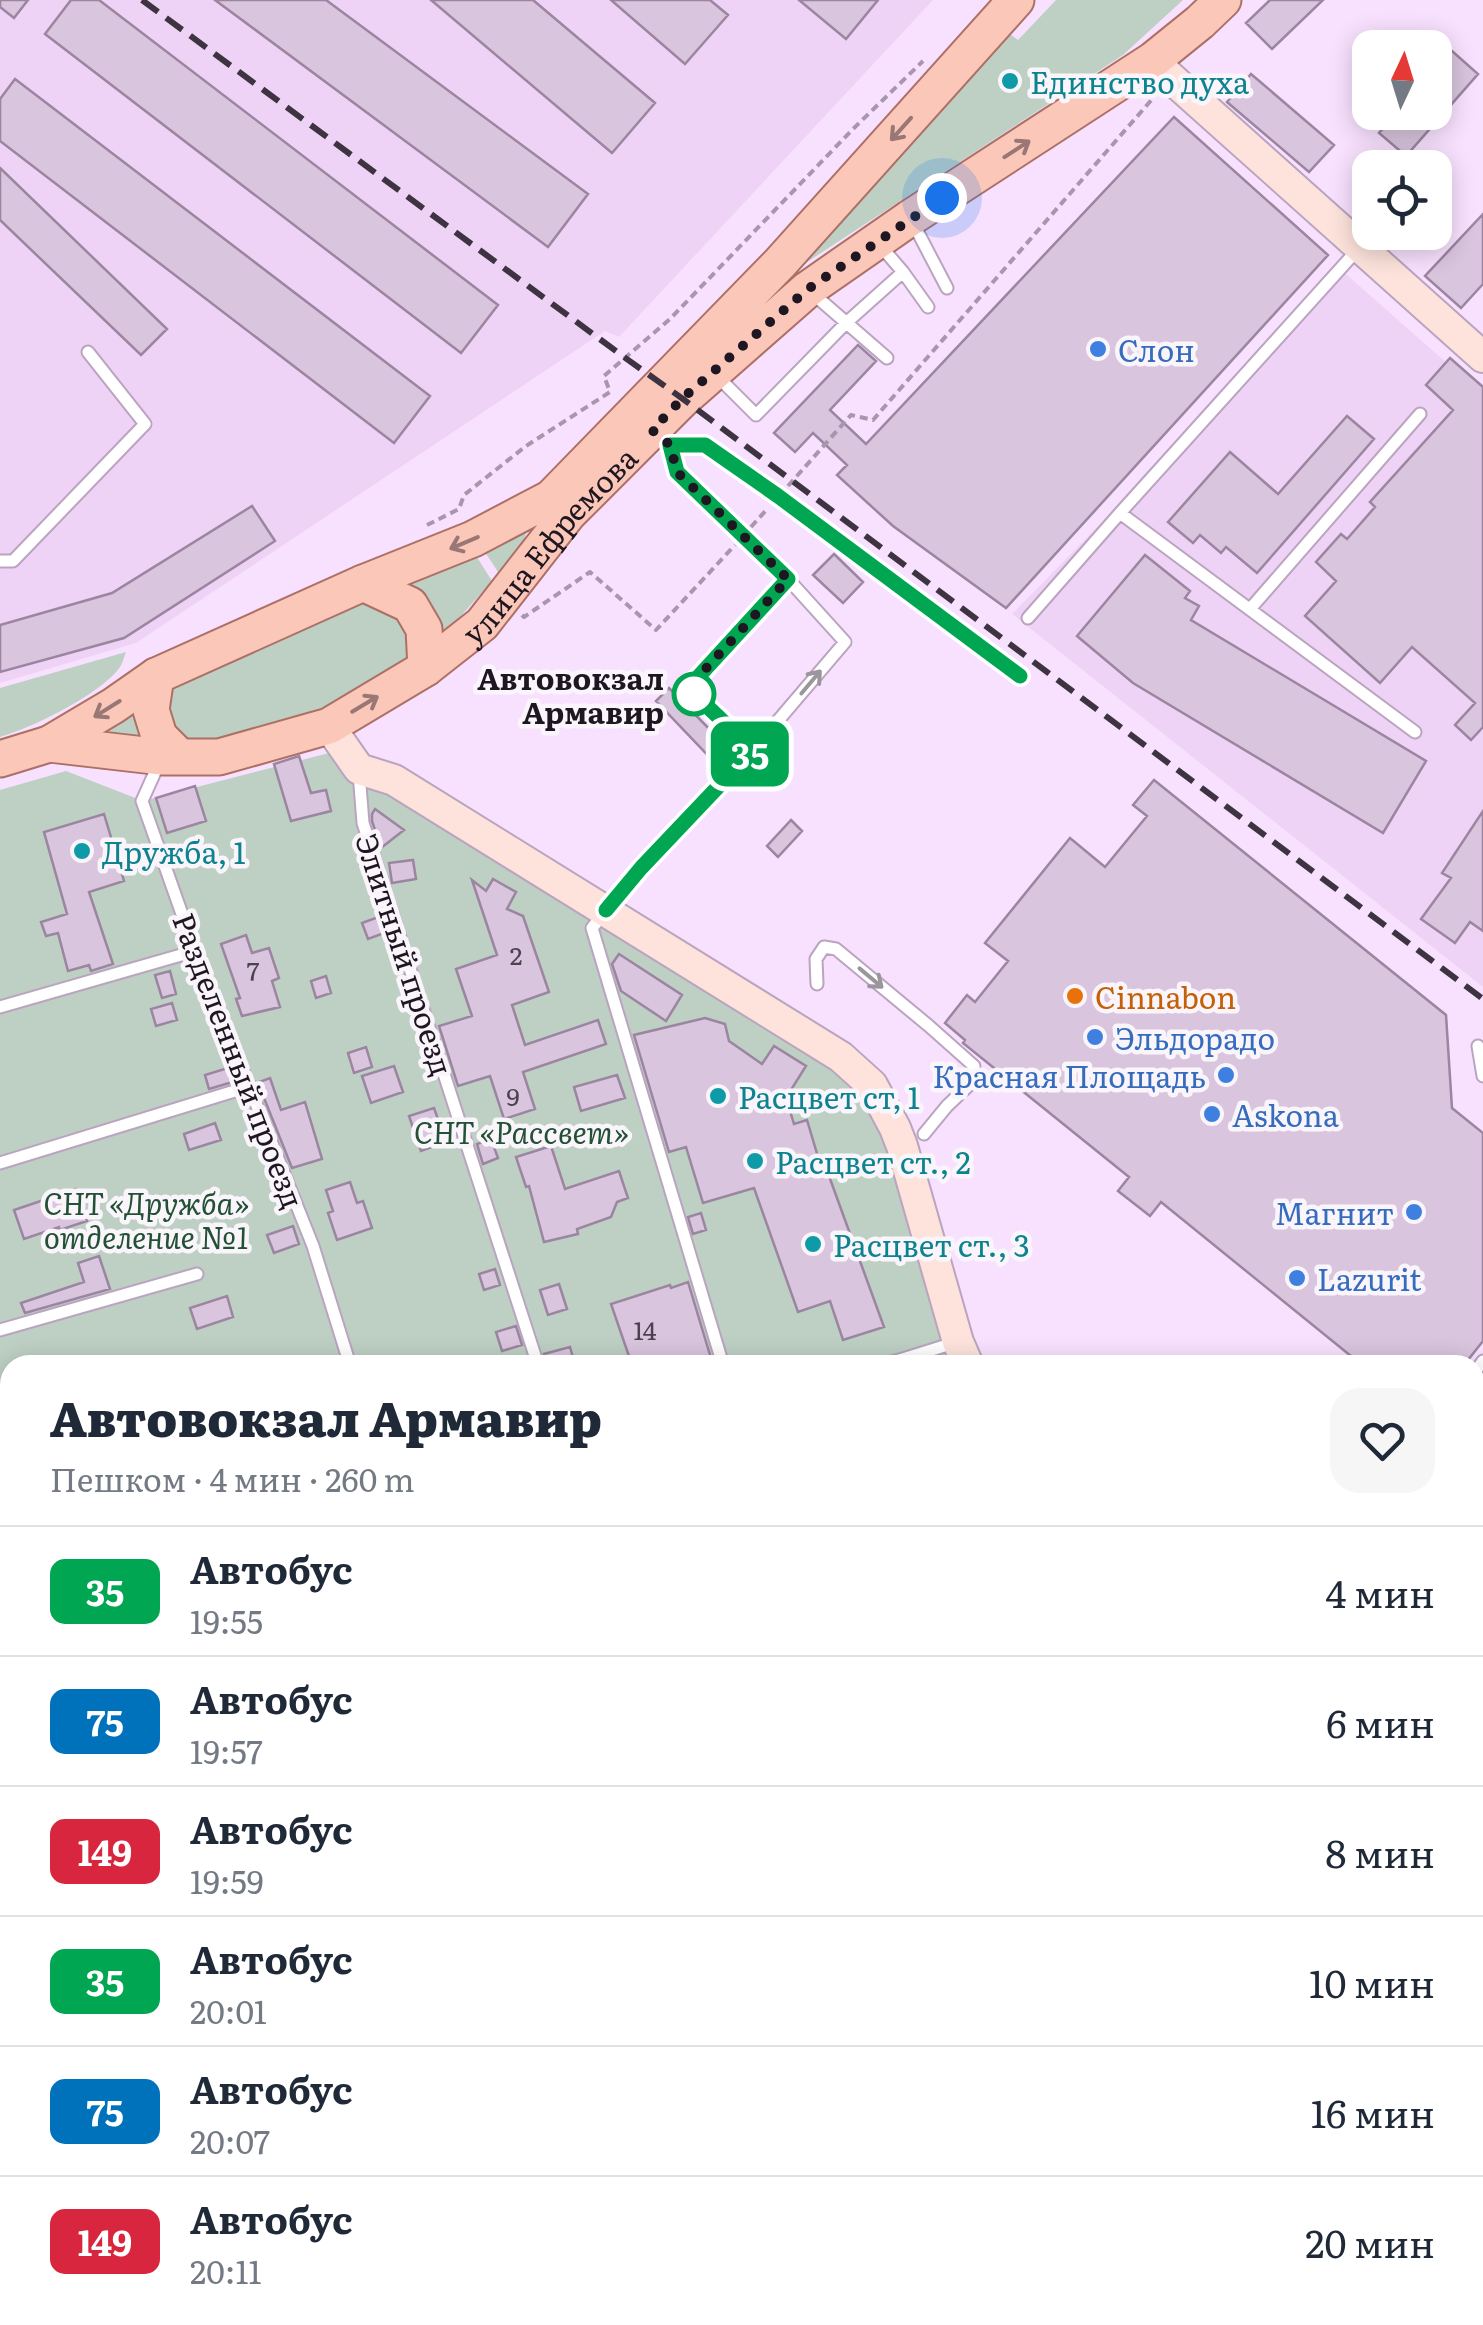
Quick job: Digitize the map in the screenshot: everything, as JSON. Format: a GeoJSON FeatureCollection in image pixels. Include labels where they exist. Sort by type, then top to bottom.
{"type":"FeatureCollection","features":[{"type":"Feature","properties":{"kind":"main road","name":"улица Ефремова"},"geometry":{"type":"LineString","coordinates":[[0,759],[49,744],[156,676],[473,540],[551,498],[780,263],[1016,0]]}},
{"type":"Feature","properties":{"kind":"main road","name":"улица Ефремова"},"geometry":{"type":"LineString","coordinates":[[49,744],[170,757],[219,757],[328,726],[426,668],[482,624],[568,514],[661,438],[713,372],[808,289],[910,218],[1162,69],[1222,0]]}},
{"type":"Feature","properties":{"kind":"main road"},"geometry":{"type":"LineString","coordinates":[[363,584],[410,604],[424,629],[426,668]]}},
{"type":"Feature","properties":{"kind":"main road"},"geometry":{"type":"LineString","coordinates":[[156,676],[151,710],[158,736],[170,757]]}},
{"type":"Feature","properties":{"kind":"street"},"geometry":{"type":"LineString","coordinates":[[1162,69],[1352,239]]}},
{"type":"Feature","properties":{"kind":"street"},"geometry":{"type":"LineString","coordinates":[[1364,250],[1483,357]]}},
{"type":"Feature","properties":{"kind":"street"},"geometry":{"type":"LineString","coordinates":[[328,726],[358,769],[394,780],[606,910],[841,1057],[872,1086],[902,1146],[963,1354]]}},
{"type":"Feature","properties":{"kind":"lane"},"geometry":{"type":"LineString","coordinates":[[910,218],[947,288]]}},
{"type":"Feature","properties":{"kind":"lane"},"geometry":{"type":"LineString","coordinates":[[876,241],[928,307]]}},
{"type":"Feature","properties":{"kind":"lane"},"geometry":{"type":"LineString","coordinates":[[1028,618],[1356,250]]}},
{"type":"Feature","properties":{"kind":"lane"},"geometry":{"type":"LineString","coordinates":[[713,372],[756,415],[903,272]]}},
{"type":"Feature","properties":{"kind":"lane"},"geometry":{"type":"LineString","coordinates":[[808,289],[887,358]]}},
{"type":"Feature","properties":{"kind":"lane"},"geometry":{"type":"LineString","coordinates":[[0,561],[13,562],[144,424],[88,352]]}},
{"type":"Feature","properties":{"kind":"lane"},"geometry":{"type":"LineString","coordinates":[[1250,610],[1420,414]]}},
{"type":"Feature","properties":{"kind":"lane"},"geometry":{"type":"LineString","coordinates":[[661,438],[705,445],[1020,676]]}},
{"type":"Feature","properties":{"kind":"lane"},"geometry":{"type":"LineString","coordinates":[[661,438],[677,472],[788,579],[845,642],[753,750],[641,868],[592,928],[720,1355]]}},
{"type":"Feature","properties":{"kind":"lane"},"geometry":{"type":"LineString","coordinates":[[1120,513],[1415,732]]}},
{"type":"Feature","properties":{"kind":"lane"},"geometry":{"type":"LineString","coordinates":[[753,750],[688,688],[788,579]]}},
{"type":"Feature","properties":{"kind":"lane","name":"Разделенный проезд"},"geometry":{"type":"LineString","coordinates":[[170,757],[142,801],[196,951],[313,1246],[345,1355]]}},
{"type":"Feature","properties":{"kind":"lane","name":"Элитный проезд"},"geometry":{"type":"LineString","coordinates":[[358,769],[363,822],[535,1355]]}},
{"type":"Feature","properties":{"kind":"lane"},"geometry":{"type":"LineString","coordinates":[[817,984],[816,959],[824,947],[836,949],[974,1066],[970,1084],[924,1134]]}},
{"type":"Feature","properties":{"kind":"lane"},"geometry":{"type":"LineString","coordinates":[[0,1008],[196,951]]}},
{"type":"Feature","properties":{"kind":"lane"},"geometry":{"type":"LineString","coordinates":[[1478,1046],[1483,1076]]}},
{"type":"Feature","properties":{"kind":"lane"},"geometry":{"type":"LineString","coordinates":[[0,1163],[251,1086]]}},
{"type":"Feature","properties":{"kind":"lane"},"geometry":{"type":"LineString","coordinates":[[0,1330],[196,1274]]}},
{"type":"Feature","properties":{"kind":"path"},"geometry":{"type":"LineString","coordinates":[[427,525],[458,509],[464,495],[526,446],[610,392],[604,376],[670,318],[928,56]]}},
{"type":"Feature","properties":{"kind":"path"},"geometry":{"type":"LineString","coordinates":[[524,616],[590,572],[656,630],[851,415],[873,420],[1162,69]]}},
{"type":"Feature","properties":{"kind":"shaded area"},"geometry":{"type":"Polygon","coordinates":[[[0,0],[933,0],[619,337],[605,331],[136,643],[0,683],[0,0]]]}},
{"type":"Feature","properties":{"kind":"shaded area"},"geometry":{"type":"Polygon","coordinates":[[[1338,267],[1483,395],[1483,987],[1012,614],[1160,463],[1338,267]]]}},
{"type":"Feature","properties":{"kind":"green space"},"geometry":{"type":"Polygon","coordinates":[[[1056,0],[1183,0],[1123,55],[772,285],[1006,31],[1018,40],[1056,0]]]}},
{"type":"Feature","properties":{"kind":"green space"},"geometry":{"type":"Polygon","coordinates":[[[522,531],[525,538],[498,572],[483,549],[522,531]]]}},
{"type":"Feature","properties":{"kind":"green space"},"geometry":{"type":"Polygon","coordinates":[[[475,554],[492,581],[444,635],[434,633],[405,584],[475,554]]]}},
{"type":"Feature","properties":{"kind":"green space"},"geometry":{"type":"Polygon","coordinates":[[[372,599],[405,613],[409,657],[324,707],[223,740],[184,743],[168,734],[164,699],[176,684],[372,599]]]}},
{"type":"Feature","properties":{"kind":"green space"},"geometry":{"type":"Polygon","coordinates":[[[126,652],[111,677],[82,699],[0,737],[0,688],[126,652]]]}},
{"type":"Feature","properties":{"kind":"green space"},"geometry":{"type":"Polygon","coordinates":[[[136,699],[152,744],[86,741],[136,699]]]}},
{"type":"Feature","properties":{"kind":"green space","name":"СНТ «Рассвет»"},"geometry":{"type":"Polygon","coordinates":[[[329,753],[394,780],[872,1085],[965,1355],[0,1355],[0,790],[66,771],[143,801],[329,753]]]}},
{"type":"Feature","properties":{"kind":"building"},"geometry":{"type":"Polygon","coordinates":[[[0,0],[28,0],[14,18],[0,7],[0,0]]]}},
{"type":"Feature","properties":{"kind":"building"},"geometry":{"type":"Polygon","coordinates":[[[71,0],[99,0],[498,305],[461,353],[45,34],[71,0]]]}},
{"type":"Feature","properties":{"kind":"building"},"geometry":{"type":"Polygon","coordinates":[[[215,0],[326,0],[588,194],[548,247],[215,0]]]}},
{"type":"Feature","properties":{"kind":"building"},"geometry":{"type":"Polygon","coordinates":[[[431,0],[533,0],[655,103],[612,153],[431,0]]]}},
{"type":"Feature","properties":{"kind":"building"},"geometry":{"type":"Polygon","coordinates":[[[611,0],[710,0],[728,15],[685,64],[611,0]]]}},
{"type":"Feature","properties":{"kind":"building"},"geometry":{"type":"Polygon","coordinates":[[[799,0],[878,0],[846,39],[799,0]]]}},
{"type":"Feature","properties":{"kind":"building"},"geometry":{"type":"Polygon","coordinates":[[[1270,0],[1323,0],[1272,49],[1246,23],[1270,0]]]}},
{"type":"Feature","properties":{"kind":"building"},"geometry":{"type":"Polygon","coordinates":[[[1452,51],[1478,74],[1452,104],[1452,51]]]}},
{"type":"Feature","properties":{"kind":"building"},"geometry":{"type":"Polygon","coordinates":[[[1251,74],[1334,145],[1309,172],[1227,102],[1251,74]]]}},
{"type":"Feature","properties":{"kind":"building"},"geometry":{"type":"Polygon","coordinates":[[[15,79],[430,396],[394,443],[0,141],[0,99],[15,79]]]}},
{"type":"Feature","properties":{"kind":"building","name":"Слон"},"geometry":{"type":"Polygon","coordinates":[[[1174,117],[1328,255],[1006,608],[893,526],[837,475],[847,465],[813,433],[795,452],[774,433],[858,345],[876,361],[830,410],[866,444],[1174,117]]]}},
{"type":"Feature","properties":{"kind":"building"},"geometry":{"type":"Polygon","coordinates":[[[1429,130],[1411,150],[1399,150],[1379,133],[1429,130]]]}},
{"type":"Feature","properties":{"kind":"building"},"geometry":{"type":"Polygon","coordinates":[[[0,168],[167,329],[141,355],[0,220],[0,168]]]}},
{"type":"Feature","properties":{"kind":"building"},"geometry":{"type":"Polygon","coordinates":[[[1483,214],[1483,284],[1461,308],[1425,276],[1483,214]]]}},
{"type":"Feature","properties":{"kind":"building"},"geometry":{"type":"Polygon","coordinates":[[[1450,358],[1483,387],[1483,727],[1471,740],[1455,725],[1475,703],[1412,647],[1380,683],[1305,616],[1336,581],[1316,562],[1341,534],[1347,539],[1375,507],[1370,502],[1453,410],[1426,385],[1450,358]]]}},
{"type":"Feature","properties":{"kind":"building"},"geometry":{"type":"Polygon","coordinates":[[[1347,416],[1374,439],[1257,573],[1226,547],[1221,553],[1200,535],[1193,543],[1168,522],[1230,452],[1278,494],[1347,416]]]}},
{"type":"Feature","properties":{"kind":"building"},"geometry":{"type":"Polygon","coordinates":[[[252,506],[275,541],[124,638],[0,672],[0,625],[112,593],[252,506]]]}},
{"type":"Feature","properties":{"kind":"building"},"geometry":{"type":"Polygon","coordinates":[[[834,554],[863,582],[843,603],[813,575],[834,554]]]}},
{"type":"Feature","properties":{"kind":"building"},"geometry":{"type":"Polygon","coordinates":[[[1145,555],[1190,591],[1185,598],[1199,606],[1191,620],[1426,761],[1383,833],[1133,683],[1077,636],[1145,555]]]}},
{"type":"Feature","properties":{"kind":"building"},"geometry":{"type":"Polygon","coordinates":[[[669,688],[732,752],[718,766],[656,701],[669,688]]]}},
{"type":"Feature","properties":{"kind":"building"},"geometry":{"type":"Polygon","coordinates":[[[299,756],[311,793],[326,790],[331,811],[291,821],[274,764],[299,756]]]}},
{"type":"Feature","properties":{"kind":"building","name":"Красная Площадь"},"geometry":{"type":"Polygon","coordinates":[[[1154,780],[1446,1015],[1452,1108],[1483,1133],[1483,1341],[1472,1355],[1350,1355],[1161,1202],[1150,1216],[1118,1191],[1129,1177],[963,1043],[965,1040],[945,1023],[967,995],[975,1002],[1008,961],[985,943],[1070,838],[1105,867],[1147,816],[1133,805],[1154,780]]]}},
{"type":"Feature","properties":{"kind":"building"},"geometry":{"type":"Polygon","coordinates":[[[195,786],[206,821],[167,833],[156,798],[195,786]]]}},
{"type":"Feature","properties":{"kind":"building"},"geometry":{"type":"Polygon","coordinates":[[[375,809],[404,830],[381,848],[372,821],[375,809]]]}},
{"type":"Feature","properties":{"kind":"building"},"geometry":{"type":"Polygon","coordinates":[[[1483,811],[1483,931],[1470,922],[1455,943],[1421,919],[1451,878],[1442,873],[1483,811]]]}},
{"type":"Feature","properties":{"kind":"building"},"geometry":{"type":"Polygon","coordinates":[[[104,814],[124,881],[89,892],[113,964],[91,971],[89,965],[68,971],[58,933],[46,936],[41,922],[67,914],[44,832],[104,814]]]}},
{"type":"Feature","properties":{"kind":"building"},"geometry":{"type":"Polygon","coordinates":[[[791,820],[802,831],[778,857],[767,846],[791,820]]]}},
{"type":"Feature","properties":{"kind":"building"},"geometry":{"type":"Polygon","coordinates":[[[413,860],[416,879],[392,883],[389,863],[413,860]]]}},
{"type":"Feature","properties":{"kind":"building"},"geometry":{"type":"Polygon","coordinates":[[[493,879],[516,892],[507,909],[523,916],[549,992],[512,1005],[525,1045],[598,1020],[606,1044],[523,1072],[535,1109],[504,1119],[490,1076],[458,1086],[439,1026],[472,1016],[456,969],[497,955],[472,880],[486,891],[493,879]]]}},
{"type":"Feature","properties":{"kind":"building"},"geometry":{"type":"Polygon","coordinates":[[[381,916],[387,932],[368,939],[362,923],[381,916]]]}},
{"type":"Feature","properties":{"kind":"building"},"geometry":{"type":"Polygon","coordinates":[[[246,935],[252,953],[269,948],[279,978],[272,981],[280,1007],[242,1016],[236,999],[240,998],[221,944],[246,935]]]}},
{"type":"Feature","properties":{"kind":"building"},"geometry":{"type":"Polygon","coordinates":[[[619,954],[682,995],[666,1021],[621,991],[612,964],[619,954]]]}},
{"type":"Feature","properties":{"kind":"building"},"geometry":{"type":"Polygon","coordinates":[[[170,971],[176,994],[162,998],[155,975],[170,971]]]}},
{"type":"Feature","properties":{"kind":"building"},"geometry":{"type":"Polygon","coordinates":[[[326,976],[331,993],[316,998],[311,981],[326,976]]]}},
{"type":"Feature","properties":{"kind":"building"},"geometry":{"type":"Polygon","coordinates":[[[172,1003],[177,1020],[156,1026],[151,1009],[172,1003]]]}},
{"type":"Feature","properties":{"kind":"building"},"geometry":{"type":"Polygon","coordinates":[[[705,1018],[725,1024],[729,1041],[762,1064],[774,1046],[806,1066],[786,1098],[794,1124],[807,1120],[824,1177],[829,1176],[884,1327],[843,1340],[830,1301],[798,1312],[754,1188],[703,1203],[686,1147],[669,1152],[634,1035],[705,1018]]]}},
{"type":"Feature","properties":{"kind":"building"},"geometry":{"type":"Polygon","coordinates":[[[366,1047],[372,1067],[354,1073],[348,1053],[366,1047]]]}},
{"type":"Feature","properties":{"kind":"building"},"geometry":{"type":"Polygon","coordinates":[[[394,1066],[403,1092],[371,1103],[362,1076],[394,1066]]]}},
{"type":"Feature","properties":{"kind":"building"},"geometry":{"type":"Polygon","coordinates":[[[231,1067],[236,1081],[209,1089],[205,1075],[231,1067]]]}},
{"type":"Feature","properties":{"kind":"building"},"geometry":{"type":"Polygon","coordinates":[[[617,1075],[625,1098],[581,1111],[574,1087],[617,1075]]]}},
{"type":"Feature","properties":{"kind":"building"},"geometry":{"type":"Polygon","coordinates":[[[270,1078],[281,1110],[305,1102],[322,1159],[292,1168],[260,1088],[259,1082],[270,1078]]]}},
{"type":"Feature","properties":{"kind":"building"},"geometry":{"type":"Polygon","coordinates":[[[434,1108],[446,1142],[421,1151],[409,1116],[434,1108]]]}},
{"type":"Feature","properties":{"kind":"building"},"geometry":{"type":"Polygon","coordinates":[[[215,1123],[221,1140],[189,1150],[184,1134],[215,1123]]]}},
{"type":"Feature","properties":{"kind":"building"},"geometry":{"type":"Polygon","coordinates":[[[491,1139],[498,1158],[483,1164],[477,1144],[491,1139]]]}},
{"type":"Feature","properties":{"kind":"building"},"geometry":{"type":"Polygon","coordinates":[[[551,1146],[565,1189],[619,1171],[628,1198],[617,1202],[611,1217],[577,1229],[578,1234],[544,1242],[529,1186],[526,1187],[516,1157],[551,1146]]]}},
{"type":"Feature","properties":{"kind":"building"},"geometry":{"type":"Polygon","coordinates":[[[350,1182],[357,1203],[363,1201],[372,1228],[337,1240],[326,1190],[350,1182]]]}},
{"type":"Feature","properties":{"kind":"building"},"geometry":{"type":"Polygon","coordinates":[[[76,1189],[87,1221],[24,1239],[14,1210],[76,1189]]]}},
{"type":"Feature","properties":{"kind":"building"},"geometry":{"type":"Polygon","coordinates":[[[701,1213],[706,1230],[693,1234],[688,1217],[701,1213]]]}},
{"type":"Feature","properties":{"kind":"building"},"geometry":{"type":"Polygon","coordinates":[[[293,1226],[299,1244],[274,1253],[267,1235],[293,1226]]]}},
{"type":"Feature","properties":{"kind":"building"},"geometry":{"type":"Polygon","coordinates":[[[99,1256],[110,1289],[25,1313],[21,1303],[84,1282],[78,1263],[99,1256]]]}},
{"type":"Feature","properties":{"kind":"building"},"geometry":{"type":"Polygon","coordinates":[[[495,1269],[500,1285],[484,1290],[479,1274],[495,1269]]]}},
{"type":"Feature","properties":{"kind":"building"},"geometry":{"type":"Polygon","coordinates":[[[688,1282],[710,1355],[629,1355],[611,1304],[670,1285],[671,1288],[688,1282]]]}},
{"type":"Feature","properties":{"kind":"building"},"geometry":{"type":"Polygon","coordinates":[[[559,1284],[567,1309],[548,1315],[540,1290],[559,1284]]]}},
{"type":"Feature","properties":{"kind":"building"},"geometry":{"type":"Polygon","coordinates":[[[227,1296],[233,1317],[197,1329],[190,1308],[227,1296]]]}},
{"type":"Feature","properties":{"kind":"building"},"geometry":{"type":"Polygon","coordinates":[[[516,1326],[522,1345],[502,1351],[496,1332],[516,1326]]]}},
{"type":"Feature","properties":{"kind":"building"},"geometry":{"type":"Polygon","coordinates":[[[570,1347],[572,1355],[544,1355],[570,1347]]]}},
{"type":"Feature","properties":{"kind":"railway"},"geometry":{"type":"LineString","coordinates":[[142,0],[683,399],[1483,999]]}},
{"type":"Feature","properties":{"kind":"bus line","name":"35"},"geometry":{"type":"LineString","coordinates":[[606,910],[753,750],[688,688],[788,579],[677,472],[670,445],[705,445],[1020,676]]}},
{"type":"Feature","properties":{"kind":"place","name":"Единство духа"},"geometry":{"type":"Point","coordinates":[1010,81]}},
{"type":"Feature","properties":{"kind":"place","name":"Слон"},"geometry":{"type":"Point","coordinates":[1098,349]}},
{"type":"Feature","properties":{"kind":"place","name":"Автовокзал Армавир"},"geometry":{"type":"Point","coordinates":[694,694]}},
{"type":"Feature","properties":{"kind":"place","name":"Дружба, 1"},"geometry":{"type":"Point","coordinates":[82,851]}},
{"type":"Feature","properties":{"kind":"place","name":"Cinnabon"},"geometry":{"type":"Point","coordinates":[1075,996]}},
{"type":"Feature","properties":{"kind":"place","name":"Эльдорадо"},"geometry":{"type":"Point","coordinates":[1095,1037]}},
{"type":"Feature","properties":{"kind":"place","name":"Красная Площадь"},"geometry":{"type":"Point","coordinates":[1226,1075]}},
{"type":"Feature","properties":{"kind":"place","name":"Расцвет ст, 1"},"geometry":{"type":"Point","coordinates":[718,1096]}},
{"type":"Feature","properties":{"kind":"place","name":"Askona"},"geometry":{"type":"Point","coordinates":[1212,1114]}},
{"type":"Feature","properties":{"kind":"place","name":"Расцвет ст., 2"},"geometry":{"type":"Point","coordinates":[755,1161]}},
{"type":"Feature","properties":{"kind":"place","name":"Магнит"},"geometry":{"type":"Point","coordinates":[1414,1212]}},
{"type":"Feature","properties":{"kind":"place","name":"Расцвет ст., 3"},"geometry":{"type":"Point","coordinates":[813,1244]}},
{"type":"Feature","properties":{"kind":"place","name":"Lazurit"},"geometry":{"type":"Point","coordinates":[1297,1278]}},
{"type":"Feature","properties":{"kind":"route"},"geometry":{"type":"LineString","coordinates":[[694,694],[688,688],[788,579],[677,472],[670,445],[652,430],[808,289],[942,198]]}},
{"type":"Feature","properties":{"kind":"park label","name":"СНТ «Дружба» отделение №1"},"geometry":{"type":"Point","coordinates":[146,1219]}}]}
